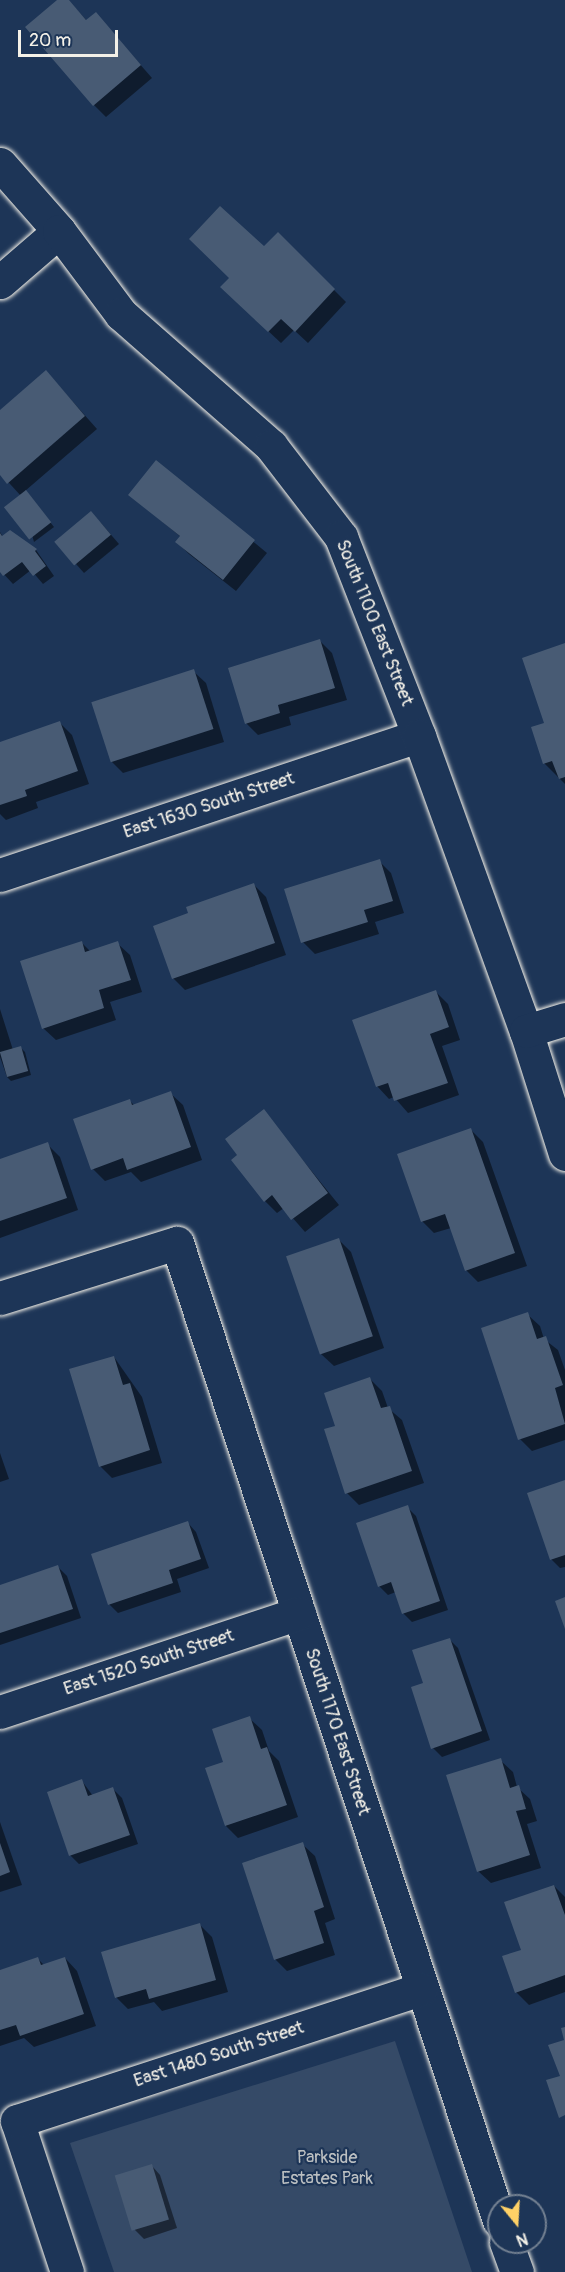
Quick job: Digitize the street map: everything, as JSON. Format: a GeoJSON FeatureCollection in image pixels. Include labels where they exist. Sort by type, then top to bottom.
{"type":"FeatureCollection","features":[{"type":"Feature","properties":{"kind":"street","name":"South 1100 East Street"},"geometry":{"type":"LineString","coordinates":[[0,164],[59,231],[121,314],[272,446],[341,537],[419,736],[526,1031],[565,1154]]}},
{"type":"Feature","properties":{"kind":"street"},"geometry":{"type":"LineString","coordinates":[[0,282],[59,231]]}},
{"type":"Feature","properties":{"kind":"street","name":"East 1630 South Street"},"geometry":{"type":"LineString","coordinates":[[0,875],[419,736]]}},
{"type":"Feature","properties":{"kind":"street"},"geometry":{"type":"LineString","coordinates":[[526,1031],[565,1019]]}},
{"type":"Feature","properties":{"kind":"street","name":"South 1170 East Street"},"geometry":{"type":"LineString","coordinates":[[0,1298],[177,1243],[490,2194]]}},
{"type":"Feature","properties":{"kind":"street","name":"East 1520 South Street"},"geometry":{"type":"LineString","coordinates":[[0,1712],[299,1613]]}},
{"type":"Feature","properties":{"kind":"street","name":"East 1480 South Street"},"geometry":{"type":"LineString","coordinates":[[67,2272],[17,2121],[421,1989]]}},
{"type":"Feature","properties":{"kind":"street"},"geometry":{"type":"LineString","coordinates":[[510,2254],[517,2272]]}},
{"type":"Feature","properties":{"kind":"green space","name":"Parkside Estates Park"},"geometry":{"type":"Polygon","coordinates":[[[395,2041],[472,2272],[114,2272],[70,2143],[395,2041]]]}},
{"type":"Feature","properties":{"kind":"building"},"geometry":{"type":"Polygon","coordinates":[[[57,0],[69,0],[86,20],[96,12],[141,65],[93,106],[25,27],[57,0]]]}},
{"type":"Feature","properties":{"kind":"building"},"geometry":{"type":"Polygon","coordinates":[[[220,206],[264,246],[278,232],[335,289],[295,332],[281,319],[268,332],[220,287],[229,278],[189,239],[220,206]]]}},
{"type":"Feature","properties":{"kind":"building"},"geometry":{"type":"Polygon","coordinates":[[[46,370],[85,416],[7,484],[0,475],[0,410],[46,370]]]}},
{"type":"Feature","properties":{"kind":"building"},"geometry":{"type":"Polygon","coordinates":[[[156,460],[255,540],[223,580],[175,542],[180,536],[128,495],[156,460]]]}},
{"type":"Feature","properties":{"kind":"building"},"geometry":{"type":"Polygon","coordinates":[[[26,490],[51,522],[29,540],[4,507],[26,490]]]}},
{"type":"Feature","properties":{"kind":"building"},"geometry":{"type":"Polygon","coordinates":[[[91,511],[111,535],[74,566],[54,542],[91,511]]]}},
{"type":"Feature","properties":{"kind":"building"},"geometry":{"type":"Polygon","coordinates":[[[10,530],[37,549],[35,551],[46,566],[33,576],[22,562],[3,576],[0,572],[0,533],[2,536],[10,530]]]}},
{"type":"Feature","properties":{"kind":"building"},"geometry":{"type":"Polygon","coordinates":[[[320,639],[335,688],[278,705],[280,713],[245,724],[228,668],[320,639]]]}},
{"type":"Feature","properties":{"kind":"building"},"geometry":{"type":"Polygon","coordinates":[[[565,643],[565,777],[559,779],[552,761],[543,764],[531,727],[544,723],[522,658],[565,643]]]}},
{"type":"Feature","properties":{"kind":"building"},"geometry":{"type":"Polygon","coordinates":[[[194,669],[213,729],[111,762],[91,702],[194,669]]]}},
{"type":"Feature","properties":{"kind":"building"},"geometry":{"type":"Polygon","coordinates":[[[60,721],[78,771],[25,790],[27,796],[0,805],[0,742],[60,721]]]}},
{"type":"Feature","properties":{"kind":"building"},"geometry":{"type":"Polygon","coordinates":[[[380,859],[393,901],[364,910],[368,922],[301,943],[284,889],[380,859]]]}},
{"type":"Feature","properties":{"kind":"building"},"geometry":{"type":"Polygon","coordinates":[[[254,883],[275,943],[172,979],[153,926],[188,913],[186,907],[254,883]]]}},
{"type":"Feature","properties":{"kind":"building"},"geometry":{"type":"Polygon","coordinates":[[[82,941],[85,952],[118,941],[131,980],[99,990],[104,1008],[42,1029],[20,961],[82,941]]]}},
{"type":"Feature","properties":{"kind":"building"},"geometry":{"type":"Polygon","coordinates":[[[436,990],[449,1027],[430,1034],[448,1083],[394,1101],[388,1083],[376,1087],[352,1020],[436,990]]]}},
{"type":"Feature","properties":{"kind":"building"},"geometry":{"type":"Polygon","coordinates":[[[21,1046],[28,1071],[7,1077],[0,1052],[21,1046]]]}},
{"type":"Feature","properties":{"kind":"building"},"geometry":{"type":"Polygon","coordinates":[[[171,1091],[191,1147],[127,1170],[123,1158],[91,1170],[73,1119],[130,1099],[132,1105],[171,1091]]]}},
{"type":"Feature","properties":{"kind":"building"},"geometry":{"type":"Polygon","coordinates":[[[264,1109],[328,1193],[291,1220],[272,1195],[264,1202],[231,1160],[237,1155],[225,1139],[264,1109]]]}},
{"type":"Feature","properties":{"kind":"building"},"geometry":{"type":"Polygon","coordinates":[[[471,1128],[515,1253],[465,1271],[445,1214],[421,1222],[397,1154],[471,1128]]]}},
{"type":"Feature","properties":{"kind":"building"},"geometry":{"type":"Polygon","coordinates":[[[48,1142],[67,1198],[0,1221],[0,1159],[48,1142]]]}},
{"type":"Feature","properties":{"kind":"building"},"geometry":{"type":"Polygon","coordinates":[[[339,1238],[373,1336],[320,1355],[286,1256],[339,1238]]]}},
{"type":"Feature","properties":{"kind":"building"},"geometry":{"type":"Polygon","coordinates":[[[528,1312],[537,1339],[546,1336],[563,1385],[555,1388],[565,1424],[518,1440],[481,1328],[528,1312]]]}},
{"type":"Feature","properties":{"kind":"building"},"geometry":{"type":"Polygon","coordinates":[[[114,1356],[123,1385],[130,1383],[150,1450],[99,1467],[69,1369],[114,1356]]]}},
{"type":"Feature","properties":{"kind":"building"},"geometry":{"type":"Polygon","coordinates":[[[370,1377],[381,1408],[390,1406],[412,1471],[345,1494],[324,1429],[335,1426],[324,1393],[370,1377]]]}},
{"type":"Feature","properties":{"kind":"building"},"geometry":{"type":"Polygon","coordinates":[[[565,1480],[565,1555],[550,1560],[527,1493],[565,1480]]]}},
{"type":"Feature","properties":{"kind":"building"},"geometry":{"type":"Polygon","coordinates":[[[408,1505],[440,1601],[402,1614],[391,1582],[378,1587],[356,1523],[408,1505]]]}},
{"type":"Feature","properties":{"kind":"building"},"geometry":{"type":"Polygon","coordinates":[[[188,1521],[201,1559],[169,1570],[173,1583],[108,1605],[91,1554],[188,1521]]]}},
{"type":"Feature","properties":{"kind":"building"},"geometry":{"type":"Polygon","coordinates":[[[58,1565],[73,1609],[0,1633],[0,1585],[58,1565]]]}},
{"type":"Feature","properties":{"kind":"building"},"geometry":{"type":"Polygon","coordinates":[[[565,1597],[565,1629],[555,1601],[565,1597]]]}},
{"type":"Feature","properties":{"kind":"building"},"geometry":{"type":"Polygon","coordinates":[[[450,1638],[482,1731],[431,1749],[411,1687],[423,1683],[412,1650],[450,1638]]]}},
{"type":"Feature","properties":{"kind":"building"},"geometry":{"type":"Polygon","coordinates":[[[250,1716],[261,1749],[267,1747],[287,1805],[225,1826],[205,1768],[223,1762],[212,1729],[250,1716]]]}},
{"type":"Feature","properties":{"kind":"building"},"geometry":{"type":"Polygon","coordinates":[[[501,1758],[510,1788],[519,1785],[526,1809],[516,1811],[530,1855],[477,1872],[446,1775],[501,1758]]]}},
{"type":"Feature","properties":{"kind":"building"},"geometry":{"type":"Polygon","coordinates":[[[82,1779],[88,1796],[113,1787],[130,1835],[69,1856],[47,1792],[82,1779]]]}},
{"type":"Feature","properties":{"kind":"building"},"geometry":{"type":"Polygon","coordinates":[[[303,1842],[324,1907],[314,1911],[324,1943],[274,1960],[242,1863],[303,1842]]]}},
{"type":"Feature","properties":{"kind":"building"},"geometry":{"type":"Polygon","coordinates":[[[0,1843],[10,1872],[0,1876],[0,1843]]]}},
{"type":"Feature","properties":{"kind":"building"},"geometry":{"type":"Polygon","coordinates":[[[554,1885],[565,1915],[565,1975],[515,1993],[502,1956],[521,1950],[504,1902],[554,1885]]]}},
{"type":"Feature","properties":{"kind":"building"},"geometry":{"type":"Polygon","coordinates":[[[200,1923],[216,1980],[149,1999],[146,1989],[115,1998],[101,1952],[200,1923]]]}},
{"type":"Feature","properties":{"kind":"building"},"geometry":{"type":"Polygon","coordinates":[[[38,1957],[41,1965],[65,1957],[84,2014],[20,2036],[16,2025],[0,2030],[0,1970],[38,1957]]]}},
{"type":"Feature","properties":{"kind":"building"},"geometry":{"type":"Polygon","coordinates":[[[565,2027],[565,2115],[559,2118],[546,2080],[560,2076],[548,2045],[564,2040],[561,2028],[565,2027]]]}},
{"type":"Feature","properties":{"kind":"building"},"geometry":{"type":"Polygon","coordinates":[[[152,2164],[169,2219],[132,2231],[115,2175],[152,2164]]]}}]}
